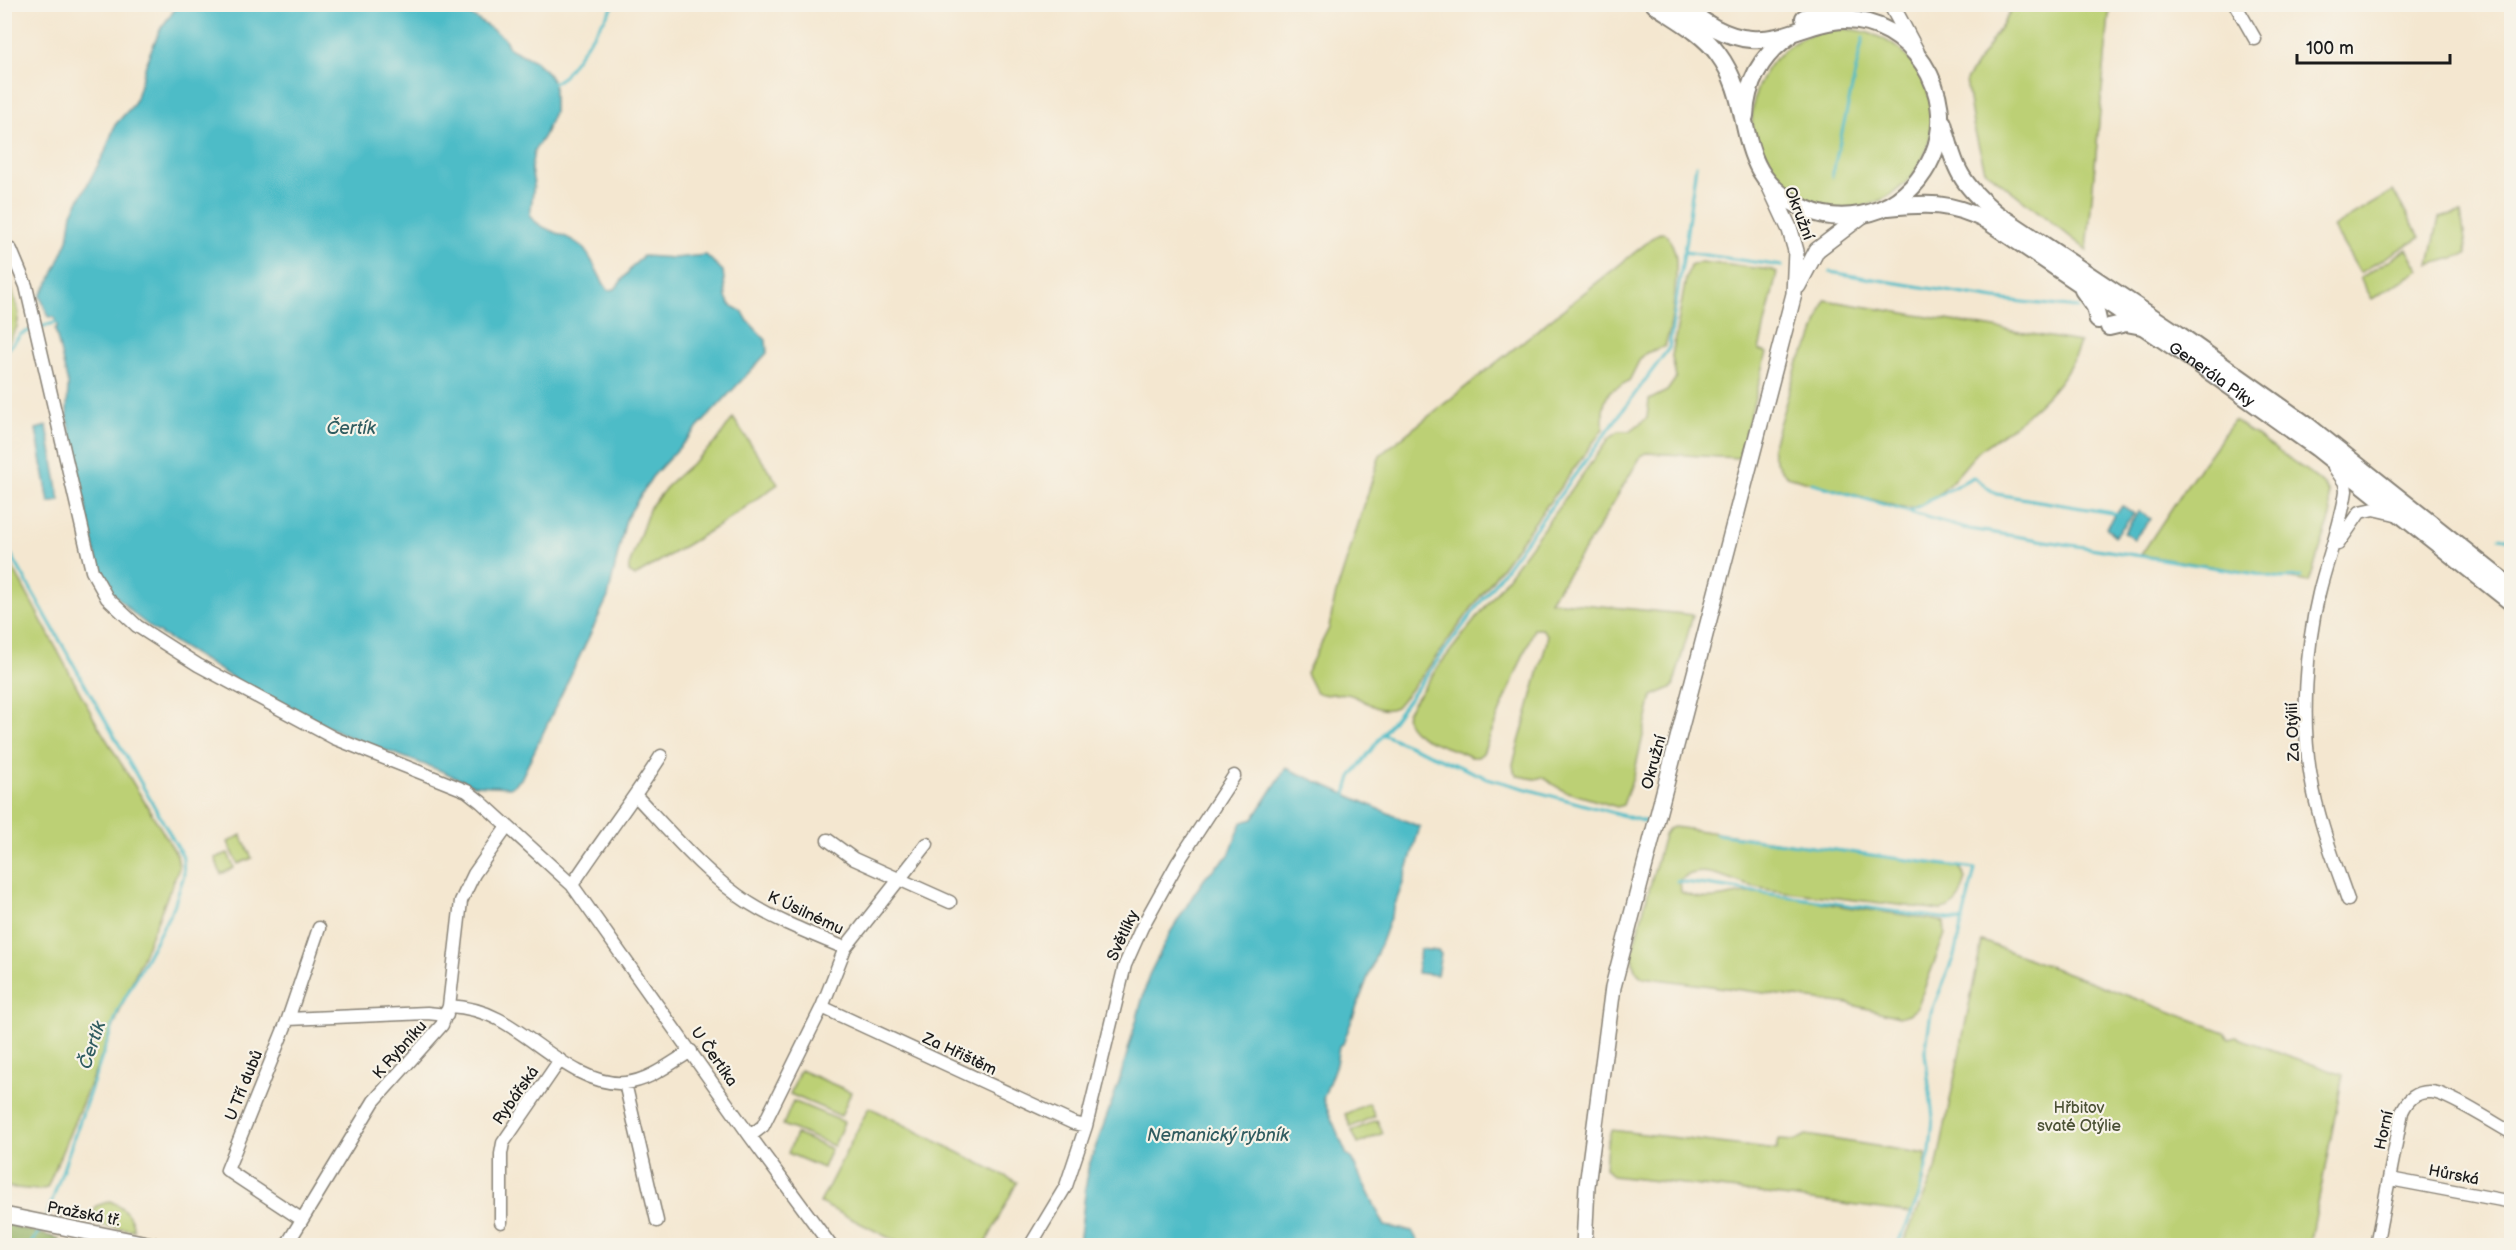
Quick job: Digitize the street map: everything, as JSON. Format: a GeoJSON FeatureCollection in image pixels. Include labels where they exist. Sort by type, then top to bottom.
{"type":"FeatureCollection","features":[{"type":"Feature","properties":{"kind":"highway"},"geometry":{"type":"LineString","coordinates":[[1654,4],[1694,31],[1718,54],[1732,81],[1751,155],[1768,183],[1795,205],[1811,212],[1845,217],[1863,215],[1884,208],[1903,196],[1920,179],[1929,165],[1940,132],[1940,114],[1934,82],[1918,56],[1893,34],[1878,27],[1854,21],[1833,21],[1763,39],[1738,37],[1712,26],[1678,4]]}},
{"type":"Feature","properties":{"kind":"highway"},"geometry":{"type":"LineString","coordinates":[[1694,4],[1726,22],[1756,29],[1785,25],[1839,4]]}},
{"type":"Feature","properties":{"kind":"highway"},"geometry":{"type":"LineString","coordinates":[[1744,123],[1747,96],[1756,71],[1766,56],[1793,33]]}},
{"type":"Feature","properties":{"kind":"highway","name":"Generála Píky"},"geometry":{"type":"LineString","coordinates":[[1940,114],[1961,178],[1996,214],[2178,334],[2300,420],[2374,476],[2511,588]]}},
{"type":"Feature","properties":{"kind":"highway","name":"Generála Píky"},"geometry":{"type":"LineString","coordinates":[[1884,208],[1942,204],[1965,210],[1986,220],[2317,448],[2511,603]]}},
{"type":"Feature","properties":{"kind":"highway"},"geometry":{"type":"LineString","coordinates":[[2075,280],[2095,307],[2103,324],[2126,323],[2143,326]]}},
{"type":"Feature","properties":{"kind":"main road"},"geometry":{"type":"LineString","coordinates":[[1833,21],[1853,4]]}},
{"type":"Feature","properties":{"kind":"main road"},"geometry":{"type":"LineString","coordinates":[[1891,4],[1918,56]]}},
{"type":"Feature","properties":{"kind":"main road","name":"Okružní"},"geometry":{"type":"LineString","coordinates":[[1768,183],[1794,244],[1794,294]]}},
{"type":"Feature","properties":{"kind":"main road","name":"Okružní"},"geometry":{"type":"LineString","coordinates":[[1584,1245],[1588,1175],[1614,987],[1794,294],[1817,250],[1863,215]]}},
{"type":"Feature","properties":{"kind":"main road","name":"Pražská tř."},"geometry":{"type":"LineString","coordinates":[[4,1215],[157,1245]]}},
{"type":"Feature","properties":{"kind":"street"},"geometry":{"type":"LineString","coordinates":[[2235,4],[2255,39]]}},
{"type":"Feature","properties":{"kind":"street","name":"U Čertíka"},"geometry":{"type":"LineString","coordinates":[[4,247],[11,250],[26,286],[92,571],[107,598],[137,626],[198,665],[334,738],[467,791],[572,885],[750,1136],[831,1245]]}},
{"type":"Feature","properties":{"kind":"street","name":"Za Otýlií"},"geometry":{"type":"LineString","coordinates":[[2317,448],[2339,473],[2346,491],[2330,559],[2319,592],[2311,640],[2306,724],[2311,779],[2326,840],[2348,900]]}},
{"type":"Feature","properties":{"kind":"street","name":"Za Otýlií"},"geometry":{"type":"LineString","coordinates":[[2330,559],[2345,531],[2360,512],[2374,509],[2409,520]]}},
{"type":"Feature","properties":{"kind":"street"},"geometry":{"type":"LineString","coordinates":[[572,885],[610,827],[636,796],[661,756]]}},
{"type":"Feature","properties":{"kind":"street","name":"Světlíky"},"geometry":{"type":"LineString","coordinates":[[1086,1126],[1125,965],[1142,927],[1178,862],[1234,776]]}},
{"type":"Feature","properties":{"kind":"street","name":"K Úsilnému"},"geometry":{"type":"LineString","coordinates":[[636,796],[708,871],[748,903],[785,923],[845,948],[927,844]]}},
{"type":"Feature","properties":{"kind":"street","name":"K Rybníku"},"geometry":{"type":"LineString","coordinates":[[286,1245],[374,1101],[434,1036],[448,1010],[461,901],[474,874],[507,827]]}},
{"type":"Feature","properties":{"kind":"street"},"geometry":{"type":"LineString","coordinates":[[828,840],[854,859],[950,902]]}},
{"type":"Feature","properties":{"kind":"street","name":"U Tří dubů"},"geometry":{"type":"LineString","coordinates":[[301,1219],[227,1170],[288,1019],[319,928]]}},
{"type":"Feature","properties":{"kind":"street"},"geometry":{"type":"LineString","coordinates":[[750,1136],[763,1126],[822,1007],[845,948]]}},
{"type":"Feature","properties":{"kind":"street","name":"Za Hřištěm"},"geometry":{"type":"LineString","coordinates":[[822,1007],[1073,1123],[1086,1126]]}},
{"type":"Feature","properties":{"kind":"street","name":"Rybářská"},"geometry":{"type":"LineString","coordinates":[[288,1019],[427,1013],[448,1010],[479,1011],[499,1019],[560,1060],[595,1079],[625,1083],[653,1074],[691,1051]]}},
{"type":"Feature","properties":{"kind":"street","name":"Rybářská"},"geometry":{"type":"LineString","coordinates":[[501,1222],[503,1143],[560,1060]]}},
{"type":"Feature","properties":{"kind":"street"},"geometry":{"type":"LineString","coordinates":[[625,1083],[657,1221]]}},
{"type":"Feature","properties":{"kind":"street","name":"Horní"},"geometry":{"type":"LineString","coordinates":[[2376,1245],[2402,1112],[2406,1104],[2416,1095],[2432,1092],[2441,1094],[2511,1133]]}},
{"type":"Feature","properties":{"kind":"street"},"geometry":{"type":"LineString","coordinates":[[1030,1245],[1066,1186],[1086,1126]]}},
{"type":"Feature","properties":{"kind":"street","name":"Hůrská"},"geometry":{"type":"LineString","coordinates":[[2390,1179],[2511,1202]]}},
{"type":"Feature","properties":{"kind":"green space"},"geometry":{"type":"Polygon","coordinates":[[[2015,5],[2110,5],[2087,250],[1985,170],[1973,124],[1966,80],[2015,5]]]}},
{"type":"Feature","properties":{"kind":"green space"},"geometry":{"type":"Polygon","coordinates":[[[1842,29],[1876,36],[1892,44],[1906,55],[1917,69],[1925,85],[1932,119],[1925,153],[1917,169],[1906,183],[1892,194],[1876,202],[1842,209],[1808,202],[1792,194],[1778,183],[1767,169],[1759,153],[1752,119],[1759,85],[1767,69],[1778,55],[1792,44],[1808,36],[1842,29]]]}},
{"type":"Feature","properties":{"kind":"green space"},"geometry":{"type":"Polygon","coordinates":[[[2393,191],[2420,237],[2360,273],[2333,227],[2393,191]]]}},
{"type":"Feature","properties":{"kind":"green space"},"geometry":{"type":"Polygon","coordinates":[[[2461,213],[2467,254],[2429,265],[2439,218],[2461,213]]]}},
{"type":"Feature","properties":{"kind":"green space"},"geometry":{"type":"Polygon","coordinates":[[[1663,232],[1676,258],[1672,318],[1664,347],[1646,353],[1640,359],[1629,381],[1610,391],[1603,411],[1603,429],[1422,676],[1396,707],[1389,709],[1377,708],[1347,694],[1327,695],[1315,691],[1306,673],[1329,628],[1335,597],[1380,455],[1663,232]]]}},
{"type":"Feature","properties":{"kind":"green space"},"geometry":{"type":"Polygon","coordinates":[[[2407,249],[2420,270],[2372,299],[2360,278],[2407,249]]]}},
{"type":"Feature","properties":{"kind":"green space"},"geometry":{"type":"Polygon","coordinates":[[[1701,262],[1772,270],[1777,273],[1759,350],[1767,353],[1739,458],[1646,453],[1641,456],[1594,535],[1550,601],[1693,615],[1673,687],[1652,696],[1634,775],[1623,805],[1617,807],[1564,791],[1543,777],[1535,779],[1518,776],[1514,772],[1513,764],[1547,641],[1547,635],[1542,629],[1534,629],[1483,753],[1478,757],[1471,757],[1419,735],[1407,721],[1407,712],[1437,668],[1496,593],[1610,437],[1619,431],[1630,431],[1647,418],[1649,400],[1667,391],[1676,378],[1672,356],[1686,278],[1690,266],[1701,262]]]}},
{"type":"Feature","properties":{"kind":"green space"},"geometry":{"type":"Polygon","coordinates":[[[5,268],[19,313],[17,327],[5,348],[5,268]]]}},
{"type":"Feature","properties":{"kind":"green space"},"geometry":{"type":"Polygon","coordinates":[[[1825,300],[2080,342],[2068,368],[2041,402],[1981,449],[1936,497],[1915,507],[1903,508],[1787,476],[1779,467],[1774,456],[1772,448],[1798,362],[1811,342],[1825,300]]]}},
{"type":"Feature","properties":{"kind":"green space"},"geometry":{"type":"Polygon","coordinates":[[[733,418],[778,484],[723,523],[635,576],[629,572],[629,566],[650,507],[672,481],[717,441],[733,418]]]}},
{"type":"Feature","properties":{"kind":"green space"},"geometry":{"type":"Polygon","coordinates":[[[2234,420],[2311,474],[2324,485],[2329,493],[2331,516],[2309,582],[2141,555],[2234,420]]]}},
{"type":"Feature","properties":{"kind":"green space"},"geometry":{"type":"Polygon","coordinates":[[[5,553],[97,724],[177,855],[179,868],[47,1188],[38,1190],[5,1187],[5,553]]]}},
{"type":"Feature","properties":{"kind":"green space"},"geometry":{"type":"Polygon","coordinates":[[[1674,827],[1959,867],[1966,878],[1961,894],[1952,906],[1941,910],[1770,890],[1704,872],[1688,875],[1680,880],[1681,892],[1703,898],[1758,893],[1944,922],[1945,934],[1917,1008],[1899,1017],[1849,1004],[1642,977],[1634,968],[1633,948],[1664,835],[1674,827]]]}},
{"type":"Feature","properties":{"kind":"green space"},"geometry":{"type":"Polygon","coordinates":[[[241,835],[252,858],[238,864],[228,842],[241,835]]]}},
{"type":"Feature","properties":{"kind":"green space"},"geometry":{"type":"Polygon","coordinates":[[[228,853],[234,868],[221,874],[215,858],[228,853]]]}},
{"type":"Feature","properties":{"kind":"green space","name":"Hřbitov svaté Otýlie"},"geometry":{"type":"Polygon","coordinates":[[[1982,941],[2225,1032],[2229,1039],[2236,1037],[2343,1075],[2310,1245],[1902,1245],[1936,1170],[1982,941]]]}},
{"type":"Feature","properties":{"kind":"green space"},"geometry":{"type":"Polygon","coordinates":[[[800,1070],[851,1092],[841,1116],[790,1094],[800,1070]]]}},
{"type":"Feature","properties":{"kind":"green space"},"geometry":{"type":"Polygon","coordinates":[[[793,1101],[844,1122],[834,1146],[783,1125],[793,1101]]]}},
{"type":"Feature","properties":{"kind":"green space"},"geometry":{"type":"Polygon","coordinates":[[[1369,1103],[1375,1116],[1351,1127],[1345,1114],[1369,1103]]]}},
{"type":"Feature","properties":{"kind":"green space"},"geometry":{"type":"Polygon","coordinates":[[[869,1107],[1017,1182],[985,1245],[903,1245],[820,1203],[869,1107]]]}},
{"type":"Feature","properties":{"kind":"green space"},"geometry":{"type":"Polygon","coordinates":[[[1377,1120],[1383,1133],[1358,1144],[1352,1131],[1377,1120]]]}},
{"type":"Feature","properties":{"kind":"green space"},"geometry":{"type":"Polygon","coordinates":[[[1611,1130],[1777,1150],[1779,1140],[1795,1141],[1806,1135],[1926,1154],[1924,1182],[1911,1213],[1612,1176],[1605,1168],[1607,1143],[1611,1130]]]}},
{"type":"Feature","properties":{"kind":"green space"},"geometry":{"type":"Polygon","coordinates":[[[796,1134],[831,1149],[823,1168],[788,1153],[796,1134]]]}},
{"type":"Feature","properties":{"kind":"green space"},"geometry":{"type":"Polygon","coordinates":[[[110,1201],[126,1212],[134,1230],[99,1225],[94,1212],[96,1206],[110,1201]]]}},
{"type":"Feature","properties":{"kind":"green space"},"geometry":{"type":"Polygon","coordinates":[[[5,1224],[60,1239],[56,1245],[5,1245],[5,1224]]]}},
{"type":"Feature","properties":{"kind":"water","name":"Čertík"},"geometry":{"type":"Polygon","coordinates":[[[178,5],[425,5],[457,9],[472,16],[505,39],[509,48],[535,61],[546,71],[554,84],[554,112],[544,136],[534,151],[531,169],[534,184],[530,216],[541,225],[581,246],[608,290],[615,289],[643,256],[674,258],[706,255],[723,271],[726,297],[730,305],[743,312],[748,321],[766,340],[767,353],[652,477],[626,519],[608,597],[521,779],[512,787],[473,785],[349,737],[249,688],[154,630],[136,616],[108,588],[99,571],[67,415],[68,384],[55,329],[58,326],[54,317],[49,317],[40,296],[51,279],[68,240],[72,213],[105,152],[115,125],[134,104],[149,55],[161,28],[178,5]]]}},
{"type":"Feature","properties":{"kind":"water"},"geometry":{"type":"Polygon","coordinates":[[[47,426],[60,501],[49,503],[36,429],[47,426]]]}},
{"type":"Feature","properties":{"kind":"water"},"geometry":{"type":"Polygon","coordinates":[[[2122,505],[2134,514],[2115,536],[2106,528],[2122,505]]]}},
{"type":"Feature","properties":{"kind":"water"},"geometry":{"type":"Polygon","coordinates":[[[2139,511],[2151,519],[2134,539],[2124,532],[2139,511]]]}},
{"type":"Feature","properties":{"kind":"water","name":"Nemanický rybník"},"geometry":{"type":"Polygon","coordinates":[[[1286,768],[1420,827],[1403,883],[1343,1044],[1339,1046],[1336,1064],[1323,1099],[1347,1155],[1351,1158],[1385,1226],[1412,1231],[1420,1245],[1079,1245],[1088,1168],[1119,1082],[1149,975],[1171,931],[1194,894],[1207,875],[1229,855],[1242,822],[1253,819],[1286,768]]]}},
{"type":"Feature","properties":{"kind":"water"},"geometry":{"type":"Polygon","coordinates":[[[1420,949],[1438,951],[1441,954],[1437,975],[1417,973],[1420,949]]]}},
{"type":"Feature","properties":{"kind":"waterway","name":"Čertík"},"geometry":{"type":"LineString","coordinates":[[551,85],[564,76],[615,4]]}},
{"type":"Feature","properties":{"kind":"waterway"},"geometry":{"type":"LineString","coordinates":[[1832,177],[1863,38]]}},
{"type":"Feature","properties":{"kind":"waterway"},"geometry":{"type":"LineString","coordinates":[[1684,252],[1696,165]]}},
{"type":"Feature","properties":{"kind":"waterway"},"geometry":{"type":"LineString","coordinates":[[1346,794],[1351,777],[1669,348],[1684,252],[1782,266]]}},
{"type":"Feature","properties":{"kind":"waterway"},"geometry":{"type":"LineString","coordinates":[[1830,272],[1995,299],[2078,308]]}},
{"type":"Feature","properties":{"kind":"waterway"},"geometry":{"type":"LineString","coordinates":[[38,328],[60,321]]}},
{"type":"Feature","properties":{"kind":"waterway"},"geometry":{"type":"LineString","coordinates":[[4,354],[21,334],[32,330]]}},
{"type":"Feature","properties":{"kind":"waterway"},"geometry":{"type":"LineString","coordinates":[[1908,512],[1973,477],[1996,494],[2118,514]]}},
{"type":"Feature","properties":{"kind":"waterway"},"geometry":{"type":"LineString","coordinates":[[1812,483],[1963,528],[2281,578],[2301,577]]}},
{"type":"Feature","properties":{"kind":"waterway"},"geometry":{"type":"LineString","coordinates":[[2500,537],[2512,539]]}},
{"type":"Feature","properties":{"kind":"waterway","name":"Čertík"},"geometry":{"type":"LineString","coordinates":[[4,542],[183,857],[184,875],[174,906],[118,1011],[46,1218]]}},
{"type":"Feature","properties":{"kind":"waterway"},"geometry":{"type":"LineString","coordinates":[[1382,734],[1487,778],[1650,823]]}},
{"type":"Feature","properties":{"kind":"waterway"},"geometry":{"type":"LineString","coordinates":[[1716,834],[1975,869],[1954,956],[1931,1013],[1925,1053],[1933,1118],[1930,1152],[1918,1199],[1897,1246]]}},
{"type":"Feature","properties":{"kind":"waterway"},"geometry":{"type":"LineString","coordinates":[[1677,881],[1963,921]]}},
{"type":"Feature","properties":{"kind":"waterway","name":"Čertík"},"geometry":{"type":"LineString","coordinates":[[29,1246],[43,1227]]}}]}
